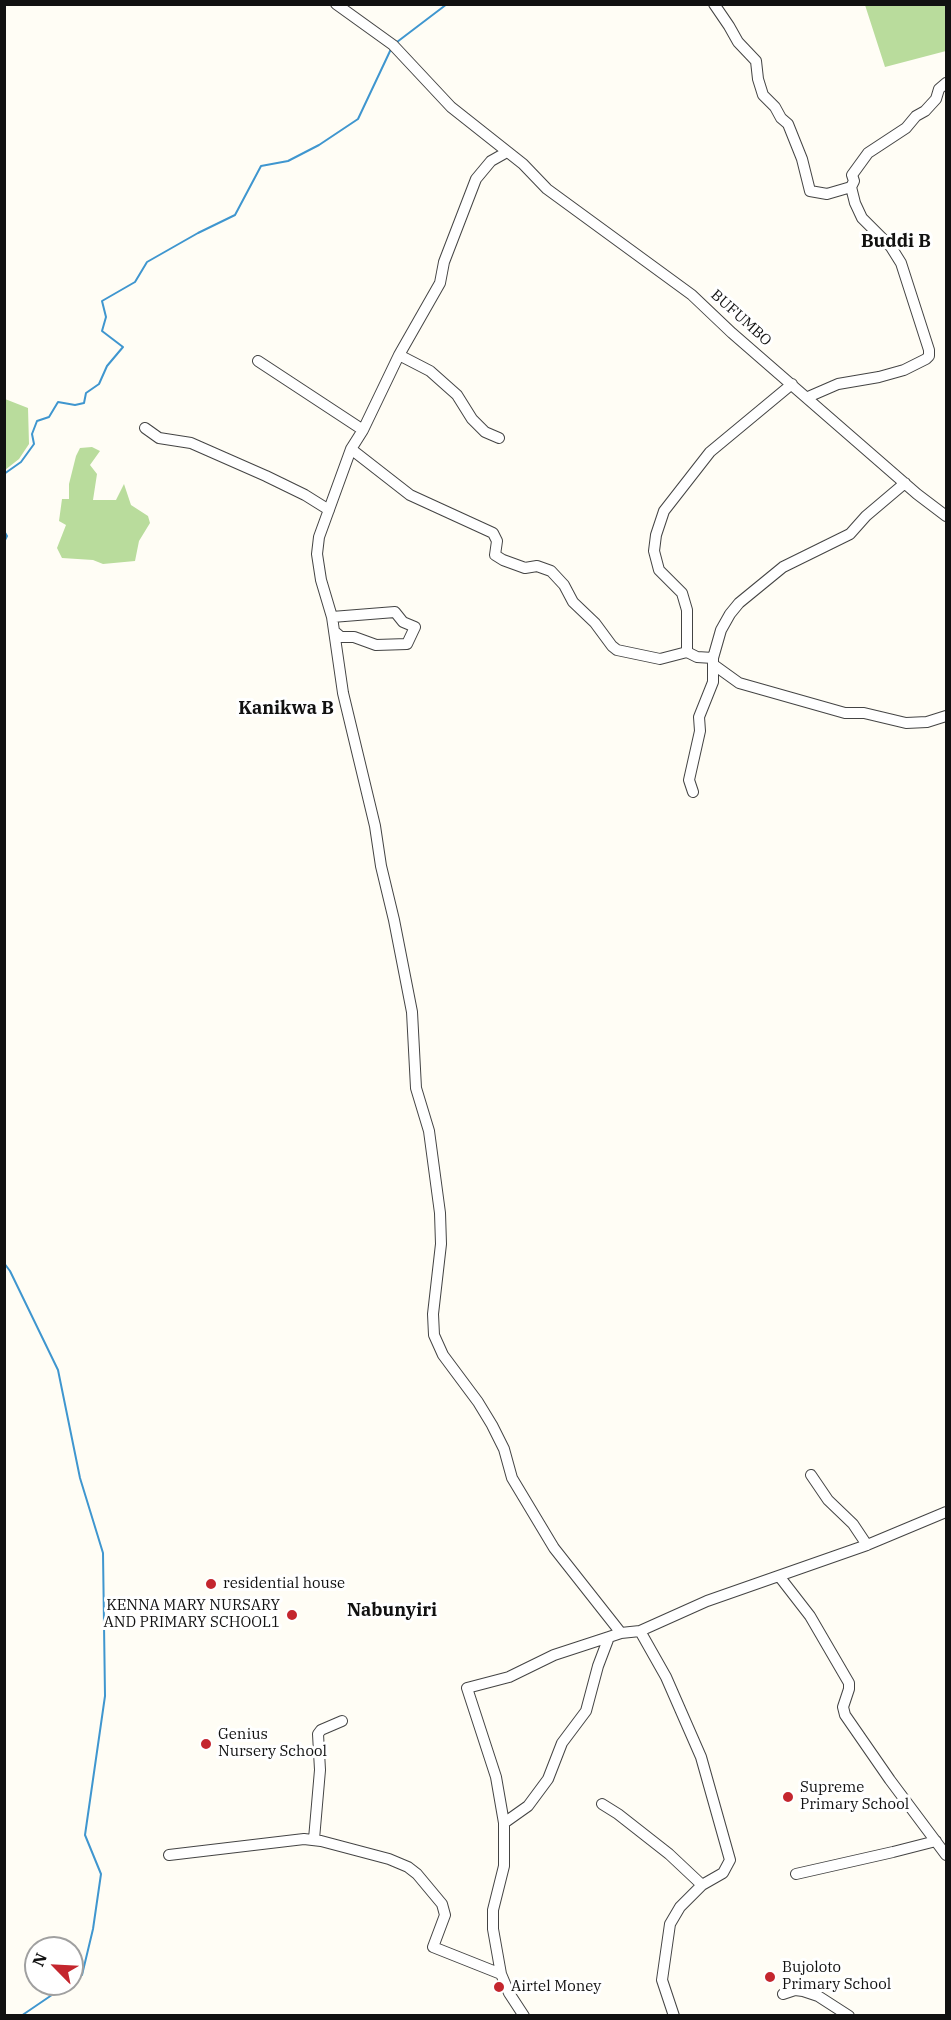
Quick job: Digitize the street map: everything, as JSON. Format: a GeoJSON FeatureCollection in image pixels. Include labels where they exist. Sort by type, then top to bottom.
{"type":"FeatureCollection","features":[{"type":"Feature","properties":{"kind":"street","name":"BUFUMBO"},"geometry":{"type":"LineString","coordinates":[[336,4],[393,45],[451,107],[523,164],[548,189],[692,295],[732,333],[946,516]]}},
{"type":"Feature","properties":{"kind":"street"},"geometry":{"type":"LineString","coordinates":[[714,4],[738,42],[756,61],[763,95],[788,124],[802,159],[810,191],[827,194],[851,187]]}},
{"type":"Feature","properties":{"kind":"street"},"geometry":{"type":"LineString","coordinates":[[808,398],[838,384],[885,376],[904,370],[929,356],[930,350],[902,263],[891,247],[862,218],[851,187],[854,170],[868,153],[906,128],[915,116],[925,111],[936,99],[939,89],[946,83]]}},
{"type":"Feature","properties":{"kind":"street"},"geometry":{"type":"LineString","coordinates":[[507,152],[491,160],[476,179],[444,262],[440,283],[399,355],[363,430],[351,449],[319,537],[317,554],[321,580],[332,617],[343,693],[375,826],[381,866],[412,1012],[416,1088],[429,1131],[441,1213],[441,1252],[433,1314],[434,1335],[443,1355],[492,1425],[504,1449],[512,1478],[554,1548],[621,1633]]}},
{"type":"Feature","properties":{"kind":"street"},"geometry":{"type":"LineString","coordinates":[[399,355],[430,371],[457,395],[472,419],[485,432],[499,438]]}},
{"type":"Feature","properties":{"kind":"street"},"geometry":{"type":"LineString","coordinates":[[258,361],[363,430]]}},
{"type":"Feature","properties":{"kind":"street"},"geometry":{"type":"LineString","coordinates":[[687,652],[687,610],[682,594],[658,570],[654,551],[656,535],[664,511],[710,452],[792,384]]}},
{"type":"Feature","properties":{"kind":"street"},"geometry":{"type":"LineString","coordinates":[[145,428],[159,438],[191,442],[285,486],[329,510]]}},
{"type":"Feature","properties":{"kind":"street"},"geometry":{"type":"LineString","coordinates":[[351,449],[410,495],[493,533],[497,540],[495,555],[503,560],[525,568],[537,566],[551,571],[564,585],[573,602],[617,650],[660,659],[687,652],[714,661],[740,683],[845,713],[864,713],[906,723],[927,722],[946,716]]}},
{"type":"Feature","properties":{"kind":"street"},"geometry":{"type":"LineString","coordinates":[[693,792],[689,780],[699,731],[699,717],[713,682],[714,661],[721,630],[730,614],[739,603],[783,567],[850,534],[866,516],[905,483]]}},
{"type":"Feature","properties":{"kind":"street"},"geometry":{"type":"LineString","coordinates":[[332,617],[395,612],[403,622],[415,627],[407,644],[376,645],[354,637],[341,636],[334,631]]}},
{"type":"Feature","properties":{"kind":"street"},"geometry":{"type":"LineString","coordinates":[[811,1475],[828,1500],[853,1524],[867,1545]]}},
{"type":"Feature","properties":{"kind":"street"},"geometry":{"type":"LineString","coordinates":[[524,2016],[509,1993],[501,1974],[493,1910],[504,1866],[504,1823],[496,1777],[467,1688],[509,1677],[554,1655],[621,1633],[640,1631],[707,1601],[867,1545],[946,1512]]}},
{"type":"Feature","properties":{"kind":"street"},"geometry":{"type":"LineString","coordinates":[[779,1576],[810,1617],[849,1683],[843,1707],[845,1715],[946,1855]]}},
{"type":"Feature","properties":{"kind":"street"},"geometry":{"type":"LineString","coordinates":[[640,1631],[666,1677],[701,1756],[730,1860],[726,1870],[702,1885],[680,1907],[668,1931],[662,1980],[674,2016]]}},
{"type":"Feature","properties":{"kind":"street"},"geometry":{"type":"LineString","coordinates":[[504,1823],[528,1806],[548,1779],[562,1743],[586,1711],[598,1666],[609,1637]]}},
{"type":"Feature","properties":{"kind":"street"},"geometry":{"type":"LineString","coordinates":[[314,1839],[320,1770],[318,1734],[321,1730],[342,1721]]}},
{"type":"Feature","properties":{"kind":"street"},"geometry":{"type":"LineString","coordinates":[[602,1804],[669,1854],[702,1885]]}},
{"type":"Feature","properties":{"kind":"street"},"geometry":{"type":"LineString","coordinates":[[169,1855],[234,1846],[314,1839],[365,1851],[408,1867],[428,1885],[444,1909],[443,1921],[433,1947],[501,1974]]}},
{"type":"Feature","properties":{"kind":"street"},"geometry":{"type":"LineString","coordinates":[[796,1874],[936,1840]]}},
{"type":"Feature","properties":{"kind":"street"},"geometry":{"type":"LineString","coordinates":[[783,1994],[795,1990],[811,1993],[849,2016]]}},
{"type":"Feature","properties":{"kind":"green space"},"geometry":{"type":"Polygon","coordinates":[[[865,5],[946,5],[946,51],[885,67],[865,5]]]}},
{"type":"Feature","properties":{"kind":"green space"},"geometry":{"type":"Polygon","coordinates":[[[5,399],[28,408],[29,444],[19,459],[5,470],[5,399]]]}},
{"type":"Feature","properties":{"kind":"green space"},"geometry":{"type":"Polygon","coordinates":[[[92,447],[100,451],[90,465],[97,474],[93,500],[116,500],[124,484],[131,505],[148,516],[150,523],[139,541],[135,561],[103,564],[93,560],[62,558],[57,548],[66,525],[59,521],[62,499],[69,499],[69,484],[76,456],[80,448],[92,447]]]}},
{"type":"Feature","properties":{"kind":"waterway"},"geometry":{"type":"LineString","coordinates":[[397,42],[447,4]]}},
{"type":"Feature","properties":{"kind":"waterway"},"geometry":{"type":"LineString","coordinates":[[4,474],[21,462],[34,444],[32,434],[37,421],[49,417],[58,402],[75,405],[84,403],[86,393],[99,384],[107,366],[123,347],[102,331],[106,317],[102,301],[135,282],[147,262],[235,215],[261,166],[288,161],[319,145],[358,119],[391,49]]}},
{"type":"Feature","properties":{"kind":"waterway"},"geometry":{"type":"LineString","coordinates":[[4,531],[7,536],[4,542]]}},
{"type":"Feature","properties":{"kind":"waterway"},"geometry":{"type":"LineString","coordinates":[[4,1263],[58,1370],[80,1478],[103,1553],[105,1696],[85,1835],[101,1874],[93,1929],[84,1967]]}},
{"type":"Feature","properties":{"kind":"waterway"},"geometry":{"type":"LineString","coordinates":[[21,2016],[50,1996]]}},
{"type":"Feature","properties":{"kind":"place","name":"residential house"},"geometry":{"type":"Point","coordinates":[211,1584]}},
{"type":"Feature","properties":{"kind":"place","name":"KENNA MARY NURSARY AND PRIMARY SCHOOL1"},"geometry":{"type":"Point","coordinates":[292,1615]}},
{"type":"Feature","properties":{"kind":"place","name":"Genius Nursery School"},"geometry":{"type":"Point","coordinates":[206,1744]}},
{"type":"Feature","properties":{"kind":"place","name":"Supreme Primary School"},"geometry":{"type":"Point","coordinates":[788,1797]}},
{"type":"Feature","properties":{"kind":"place","name":"Bujoloto Primary School"},"geometry":{"type":"Point","coordinates":[770,1977]}},
{"type":"Feature","properties":{"kind":"place","name":"Airtel Money"},"geometry":{"type":"Point","coordinates":[499,1987]}},
{"type":"Feature","properties":{"kind":"district","name":"Buddi B"},"geometry":{"type":"Point","coordinates":[896,242]}},
{"type":"Feature","properties":{"kind":"district","name":"Kanikwa B"},"geometry":{"type":"Point","coordinates":[286,709]}},
{"type":"Feature","properties":{"kind":"district","name":"Nabunyiri"},"geometry":{"type":"Point","coordinates":[392,1611]}}]}
